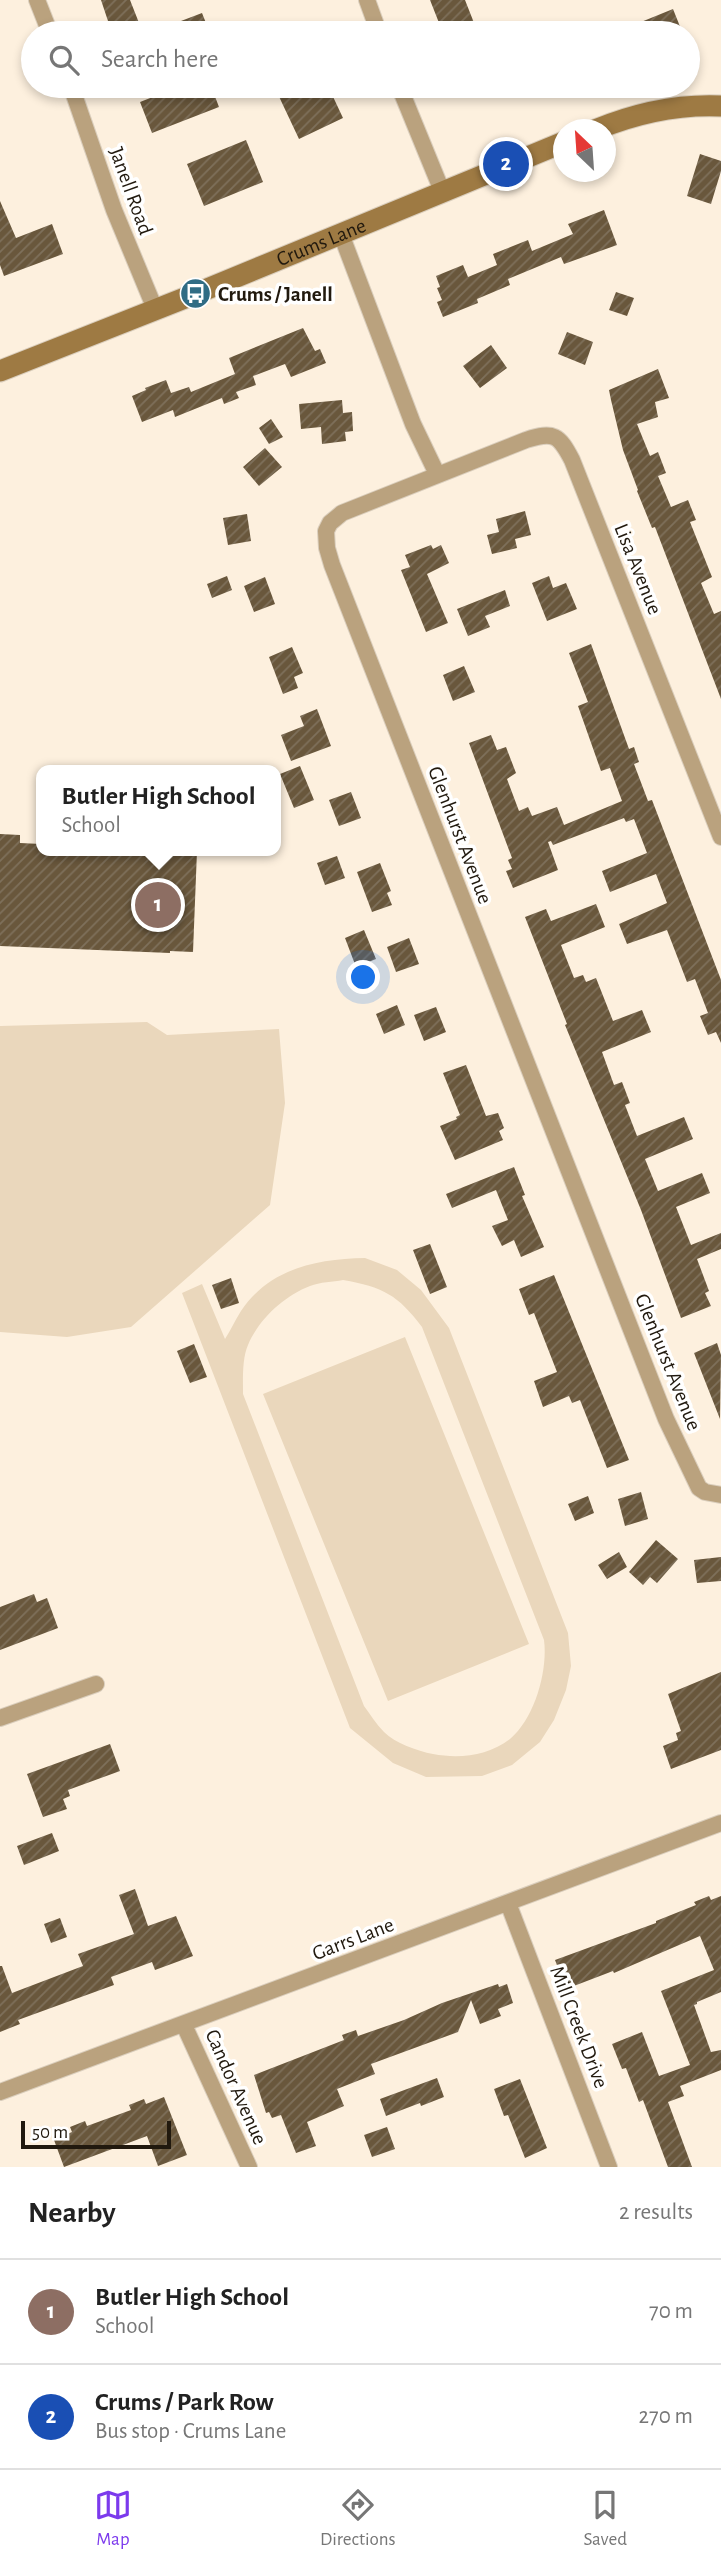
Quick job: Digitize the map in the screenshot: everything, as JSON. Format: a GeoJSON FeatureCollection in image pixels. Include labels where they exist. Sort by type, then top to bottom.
{"type":"FeatureCollection","features":[{"type":"Feature","properties":{"kind":"main road"},"geometry":{"type":"LineString","coordinates":[[616,123],[655,110],[721,106]]}},
{"type":"Feature","properties":{"kind":"main road","name":"Crums Lane"},"geometry":{"type":"LineString","coordinates":[[0,371],[553,146]]}},
{"type":"Feature","properties":{"kind":"street"},"geometry":{"type":"LineString","coordinates":[[37,0],[45,21]]}},
{"type":"Feature","properties":{"kind":"street"},"geometry":{"type":"LineString","coordinates":[[367,0],[375,21]]}},
{"type":"Feature","properties":{"kind":"street","name":"Janell Road"},"geometry":{"type":"LineString","coordinates":[[75,98],[114,211],[155,309]]}},
{"type":"Feature","properties":{"kind":"street"},"geometry":{"type":"LineString","coordinates":[[404,98],[442,191]]}},
{"type":"Feature","properties":{"kind":"street"},"geometry":{"type":"LineString","coordinates":[[341,234],[413,424],[437,474]]}},
{"type":"Feature","properties":{"kind":"street","name":"Lisa Avenue"},"geometry":{"type":"LineString","coordinates":[[437,474],[541,435],[554,435],[559,438],[572,460],[721,837]]}},
{"type":"Feature","properties":{"kind":"street","name":"Glenhurst Avenue"},"geometry":{"type":"LineString","coordinates":[[437,474],[342,513],[330,523],[326,531],[327,548],[667,1419],[699,1488],[705,1492],[721,1494]]}},
{"type":"Feature","properties":{"kind":"street"},"geometry":{"type":"LineString","coordinates":[[0,1718],[96,1684]]}},
{"type":"Feature","properties":{"kind":"street","name":"Garrs Lane"},"geometry":{"type":"LineString","coordinates":[[0,2092],[721,1823]]}},
{"type":"Feature","properties":{"kind":"street","name":"Mill Creek Drive"},"geometry":{"type":"LineString","coordinates":[[508,1903],[609,2167]]}},
{"type":"Feature","properties":{"kind":"street","name":"Candor Avenue"},"geometry":{"type":"LineString","coordinates":[[184,2025],[249,2167]]}},
{"type":"Feature","properties":{"kind":"shaded area"},"geometry":{"type":"Polygon","coordinates":[[[147,1022],[167,1035],[279,1029],[285,1103],[270,1205],[131,1327],[67,1337],[0,1332],[0,1026],[147,1022]]]}},
{"type":"Feature","properties":{"kind":"shaded area"},"geometry":{"type":"Polygon","coordinates":[[[365,1258],[397,1270],[421,1290],[449,1328],[568,1633],[571,1666],[566,1690],[554,1720],[540,1742],[512,1765],[482,1776],[426,1777],[393,1763],[350,1728],[182,1293],[202,1284],[225,1339],[241,1311],[266,1285],[296,1269],[365,1258]],[[343,1280],[300,1290],[273,1310],[259,1326],[246,1350],[243,1394],[364,1706],[384,1732],[407,1746],[443,1755],[483,1753],[510,1739],[526,1719],[542,1679],[544,1640],[422,1327],[405,1307],[388,1294],[343,1280]]]}},
{"type":"Feature","properties":{"kind":"shaded area"},"geometry":{"type":"Polygon","coordinates":[[[405,1337],[529,1644],[388,1701],[263,1394],[405,1337]]]}},
{"type":"Feature","properties":{"kind":"building"},"geometry":{"type":"Polygon","coordinates":[[[101,0],[130,0],[138,21],[108,21],[101,0]]]}},
{"type":"Feature","properties":{"kind":"building"},"geometry":{"type":"Polygon","coordinates":[[[430,0],[465,0],[473,21],[438,21],[430,0]]]}},
{"type":"Feature","properties":{"kind":"building"},"geometry":{"type":"Polygon","coordinates":[[[673,9],[678,21],[644,21],[673,9]]]}},
{"type":"Feature","properties":{"kind":"building"},"geometry":{"type":"Polygon","coordinates":[[[202,13],[205,21],[181,21],[202,13]]]}},
{"type":"Feature","properties":{"kind":"building"},"geometry":{"type":"Polygon","coordinates":[[[150,98],[216,98],[219,107],[152,133],[140,102],[150,98]]]}},
{"type":"Feature","properties":{"kind":"building"},"geometry":{"type":"Polygon","coordinates":[[[280,98],[334,98],[343,118],[299,139],[280,98]]]}},
{"type":"Feature","properties":{"kind":"building"},"geometry":{"type":"Polygon","coordinates":[[[246,140],[263,182],[204,206],[187,164],[246,140]]]}},
{"type":"Feature","properties":{"kind":"building"},"geometry":{"type":"Polygon","coordinates":[[[700,154],[721,161],[721,171],[711,204],[687,196],[700,154]]]}},
{"type":"Feature","properties":{"kind":"building"},"geometry":{"type":"Polygon","coordinates":[[[0,201],[16,238],[52,224],[63,254],[4,276],[0,265],[0,201]]]}},
{"type":"Feature","properties":{"kind":"building"},"geometry":{"type":"Polygon","coordinates":[[[604,210],[617,245],[564,264],[561,257],[508,279],[510,285],[477,299],[478,303],[443,317],[437,302],[442,300],[436,276],[463,265],[468,277],[497,265],[493,254],[528,240],[532,251],[573,234],[568,224],[604,210]]]}},
{"type":"Feature","properties":{"kind":"building"},"geometry":{"type":"Polygon","coordinates":[[[616,292],[634,298],[627,316],[609,310],[616,292]]]}},
{"type":"Feature","properties":{"kind":"building"},"geometry":{"type":"Polygon","coordinates":[[[303,328],[315,351],[320,349],[326,363],[291,377],[285,364],[253,376],[256,385],[236,392],[239,398],[224,404],[222,398],[175,417],[173,410],[142,422],[132,396],[146,390],[145,388],[166,380],[171,393],[189,387],[191,392],[235,374],[229,358],[303,328]]]}},
{"type":"Feature","properties":{"kind":"building"},"geometry":{"type":"Polygon","coordinates":[[[567,332],[593,342],[585,365],[558,354],[567,332]]]}},
{"type":"Feature","properties":{"kind":"building"},"geometry":{"type":"Polygon","coordinates":[[[491,345],[507,368],[480,388],[463,366],[491,345]]]}},
{"type":"Feature","properties":{"kind":"building"},"geometry":{"type":"Polygon","coordinates":[[[658,369],[669,398],[655,402],[658,417],[637,424],[650,456],[658,452],[666,473],[658,476],[671,507],[688,500],[696,520],[690,522],[712,577],[701,583],[714,614],[721,611],[721,699],[655,527],[652,528],[637,491],[623,450],[609,390],[658,369]]]}},
{"type":"Feature","properties":{"kind":"building"},"geometry":{"type":"Polygon","coordinates":[[[342,400],[343,413],[352,412],[353,431],[345,432],[346,441],[322,444],[321,427],[301,429],[299,404],[342,400]]]}},
{"type":"Feature","properties":{"kind":"building"},"geometry":{"type":"Polygon","coordinates":[[[271,419],[283,437],[269,444],[259,428],[271,419]]]}},
{"type":"Feature","properties":{"kind":"building"},"geometry":{"type":"Polygon","coordinates":[[[265,448],[282,467],[259,486],[243,467],[265,448]]]}},
{"type":"Feature","properties":{"kind":"building"},"geometry":{"type":"Polygon","coordinates":[[[525,511],[531,535],[515,539],[517,548],[492,554],[487,535],[499,532],[496,519],[525,511]]]}},
{"type":"Feature","properties":{"kind":"building"},"geometry":{"type":"Polygon","coordinates":[[[247,514],[251,541],[228,545],[223,518],[247,514]]]}},
{"type":"Feature","properties":{"kind":"building"},"geometry":{"type":"Polygon","coordinates":[[[431,545],[433,549],[441,545],[449,563],[427,574],[448,623],[426,632],[401,570],[410,567],[405,555],[431,545]]]}},
{"type":"Feature","properties":{"kind":"building"},"geometry":{"type":"Polygon","coordinates":[[[227,576],[232,590],[212,598],[207,584],[227,576]]]}},
{"type":"Feature","properties":{"kind":"building"},"geometry":{"type":"Polygon","coordinates":[[[549,576],[553,588],[566,583],[577,609],[547,621],[532,583],[549,576]]]}},
{"type":"Feature","properties":{"kind":"building"},"geometry":{"type":"Polygon","coordinates":[[[265,577],[275,604],[254,612],[244,586],[265,577]]]}},
{"type":"Feature","properties":{"kind":"building"},"geometry":{"type":"Polygon","coordinates":[[[505,590],[510,606],[485,616],[490,627],[468,636],[457,609],[505,590]]]}},
{"type":"Feature","properties":{"kind":"building"},"geometry":{"type":"Polygon","coordinates":[[[591,644],[629,749],[634,747],[639,762],[634,764],[648,801],[652,800],[721,980],[721,1043],[716,1032],[708,1035],[700,1016],[708,1013],[695,979],[687,982],[667,930],[627,944],[619,924],[667,903],[656,874],[610,892],[602,871],[647,853],[634,819],[626,822],[624,818],[553,845],[551,841],[548,842],[558,870],[513,888],[506,871],[512,869],[508,860],[512,858],[469,743],[491,735],[497,750],[506,747],[516,773],[507,779],[519,811],[528,807],[532,816],[557,807],[564,825],[622,801],[610,768],[601,771],[578,706],[588,702],[569,653],[591,644]]]}},
{"type":"Feature","properties":{"kind":"building"},"geometry":{"type":"Polygon","coordinates":[[[292,647],[303,673],[294,677],[298,688],[283,694],[269,657],[292,647]]]}},
{"type":"Feature","properties":{"kind":"building"},"geometry":{"type":"Polygon","coordinates":[[[464,666],[475,692],[453,701],[443,675],[464,666]]]}},
{"type":"Feature","properties":{"kind":"building"},"geometry":{"type":"Polygon","coordinates":[[[317,709],[331,746],[291,761],[281,735],[304,726],[300,716],[317,709]]]}},
{"type":"Feature","properties":{"kind":"building"},"geometry":{"type":"Polygon","coordinates":[[[300,766],[314,800],[294,808],[281,774],[300,766]]]}},
{"type":"Feature","properties":{"kind":"building"},"geometry":{"type":"Polygon","coordinates":[[[351,792],[361,818],[339,826],[329,800],[351,792]]]}},
{"type":"Feature","properties":{"kind":"building"},"geometry":{"type":"Polygon","coordinates":[[[0,834],[20,835],[20,843],[36,844],[36,856],[197,856],[193,952],[0,946],[0,834]]]}},
{"type":"Feature","properties":{"kind":"building"},"geometry":{"type":"Polygon","coordinates":[[[337,856],[345,878],[325,885],[317,863],[337,856]]]}},
{"type":"Feature","properties":{"kind":"building"},"geometry":{"type":"Polygon","coordinates":[[[380,863],[391,891],[387,893],[392,905],[372,912],[357,872],[380,863]]]}},
{"type":"Feature","properties":{"kind":"building"},"geometry":{"type":"Polygon","coordinates":[[[596,904],[605,927],[561,945],[574,978],[583,975],[586,982],[596,978],[613,1021],[642,1010],[651,1032],[602,1052],[614,1085],[622,1082],[630,1103],[625,1105],[637,1136],[684,1117],[693,1139],[645,1159],[658,1191],[702,1173],[710,1193],[676,1207],[691,1245],[721,1233],[721,1249],[697,1259],[709,1291],[705,1293],[711,1306],[681,1318],[525,917],[546,909],[551,921],[596,904]]]}},
{"type":"Feature","properties":{"kind":"building"},"geometry":{"type":"Polygon","coordinates":[[[364,930],[376,959],[356,967],[345,938],[364,930]]]}},
{"type":"Feature","properties":{"kind":"building"},"geometry":{"type":"Polygon","coordinates":[[[409,938],[419,964],[396,972],[387,947],[409,938]]]}},
{"type":"Feature","properties":{"kind":"building"},"geometry":{"type":"Polygon","coordinates":[[[397,1005],[405,1025],[384,1034],[376,1014],[397,1005]]]}},
{"type":"Feature","properties":{"kind":"building"},"geometry":{"type":"Polygon","coordinates":[[[436,1007],[446,1032],[424,1041],[414,1015],[436,1007]]]}},
{"type":"Feature","properties":{"kind":"building"},"geometry":{"type":"Polygon","coordinates":[[[466,1065],[486,1116],[498,1113],[504,1128],[499,1131],[503,1140],[455,1160],[440,1126],[460,1115],[443,1073],[466,1065]]]}},
{"type":"Feature","properties":{"kind":"building"},"geometry":{"type":"Polygon","coordinates":[[[514,1167],[525,1195],[522,1196],[544,1247],[521,1257],[514,1240],[502,1246],[492,1226],[508,1220],[496,1190],[452,1208],[446,1194],[514,1167]]]}},
{"type":"Feature","properties":{"kind":"building"},"geometry":{"type":"Polygon","coordinates":[[[430,1244],[447,1287],[430,1294],[413,1250],[430,1244]]]}},
{"type":"Feature","properties":{"kind":"building"},"geometry":{"type":"Polygon","coordinates":[[[554,1275],[629,1460],[607,1468],[580,1400],[572,1403],[569,1396],[543,1407],[534,1381],[557,1372],[534,1313],[529,1315],[519,1289],[554,1275]]]}},
{"type":"Feature","properties":{"kind":"building"},"geometry":{"type":"Polygon","coordinates":[[[231,1278],[239,1303],[221,1309],[212,1285],[231,1278]]]}},
{"type":"Feature","properties":{"kind":"building"},"geometry":{"type":"Polygon","coordinates":[[[717,1343],[721,1355],[720,1419],[694,1353],[717,1343]]]}},
{"type":"Feature","properties":{"kind":"building"},"geometry":{"type":"Polygon","coordinates":[[[194,1344],[207,1377],[190,1383],[177,1351],[194,1344]]]}},
{"type":"Feature","properties":{"kind":"building"},"geometry":{"type":"Polygon","coordinates":[[[641,1492],[648,1519],[625,1526],[618,1499],[641,1492]]]}},
{"type":"Feature","properties":{"kind":"building"},"geometry":{"type":"Polygon","coordinates":[[[588,1496],[594,1513],[575,1521],[568,1504],[588,1496]]]}},
{"type":"Feature","properties":{"kind":"building"},"geometry":{"type":"Polygon","coordinates":[[[656,1540],[678,1559],[657,1583],[650,1577],[643,1585],[629,1572],[656,1540]]]}},
{"type":"Feature","properties":{"kind":"building"},"geometry":{"type":"Polygon","coordinates":[[[619,1552],[627,1567],[607,1579],[598,1565],[619,1552]]]}},
{"type":"Feature","properties":{"kind":"building"},"geometry":{"type":"Polygon","coordinates":[[[721,1557],[721,1581],[697,1583],[694,1560],[721,1557]]]}},
{"type":"Feature","properties":{"kind":"building"},"geometry":{"type":"Polygon","coordinates":[[[34,1594],[37,1602],[47,1598],[58,1628],[0,1650],[0,1607],[34,1594]]]}},
{"type":"Feature","properties":{"kind":"building"},"geometry":{"type":"Polygon","coordinates":[[[721,1672],[721,1750],[671,1769],[663,1746],[678,1740],[676,1733],[681,1731],[668,1694],[721,1672]]]}},
{"type":"Feature","properties":{"kind":"building"},"geometry":{"type":"Polygon","coordinates":[[[110,1744],[120,1771],[68,1790],[70,1796],[63,1799],[67,1809],[43,1817],[27,1774],[110,1744]]]}},
{"type":"Feature","properties":{"kind":"building"},"geometry":{"type":"Polygon","coordinates":[[[52,1833],[59,1851],[24,1865],[17,1846],[52,1833]]]}},
{"type":"Feature","properties":{"kind":"building"},"geometry":{"type":"Polygon","coordinates":[[[135,1889],[148,1926],[176,1916],[193,1956],[155,1970],[152,1962],[111,1977],[114,1985],[18,2020],[20,2024],[0,2032],[0,1966],[12,1993],[83,1966],[78,1954],[134,1934],[119,1895],[135,1889]]]}},
{"type":"Feature","properties":{"kind":"building"},"geometry":{"type":"Polygon","coordinates":[[[709,1896],[711,1900],[721,1896],[721,1992],[694,2005],[711,2052],[721,2050],[721,2070],[680,2086],[684,2096],[668,2102],[692,2167],[668,2167],[643,2100],[639,2102],[626,2068],[622,2069],[612,2044],[642,2032],[659,2076],[690,2065],[661,1991],[714,1970],[700,1936],[614,1973],[613,1971],[566,1989],[555,1960],[656,1923],[696,1905],[694,1902],[709,1896]]]}},
{"type":"Feature","properties":{"kind":"building"},"geometry":{"type":"Polygon","coordinates":[[[60,1918],[67,1937],[51,1943],[44,1924],[60,1918]]]}},
{"type":"Feature","properties":{"kind":"building"},"geometry":{"type":"Polygon","coordinates":[[[498,1984],[499,1987],[507,1984],[513,2003],[498,2009],[501,2016],[480,2024],[471,2000],[458,2032],[371,2064],[375,2074],[337,2089],[344,2106],[307,2122],[316,2146],[296,2153],[281,2115],[272,2118],[269,2112],[266,2113],[254,2075],[344,2040],[342,2035],[356,2030],[358,2036],[498,1984]]]}},
{"type":"Feature","properties":{"kind":"building"},"geometry":{"type":"Polygon","coordinates":[[[437,2078],[444,2097],[386,2116],[380,2099],[437,2078]]]}},
{"type":"Feature","properties":{"kind":"building"},"geometry":{"type":"Polygon","coordinates":[[[520,2079],[547,2148],[525,2158],[508,2115],[504,2116],[494,2089],[520,2079]]]}},
{"type":"Feature","properties":{"kind":"building"},"geometry":{"type":"Polygon","coordinates":[[[164,2097],[187,2155],[158,2166],[147,2136],[64,2167],[54,2140],[72,2132],[70,2127],[85,2121],[87,2126],[131,2110],[129,2105],[144,2099],[146,2104],[164,2097]]]}},
{"type":"Feature","properties":{"kind":"building"},"geometry":{"type":"Polygon","coordinates":[[[387,2127],[395,2149],[372,2157],[364,2135],[387,2127]]]}},
{"type":"Feature","properties":{"kind":"place","name":"Crums / Park Row"},"geometry":{"type":"Point","coordinates":[506,164]}},
{"type":"Feature","properties":{"kind":"place","name":"Crums / Janell"},"geometry":{"type":"Point","coordinates":[195,294]}},
{"type":"Feature","properties":{"kind":"place","name":"Butler High School"},"geometry":{"type":"Point","coordinates":[158,905]}}]}
